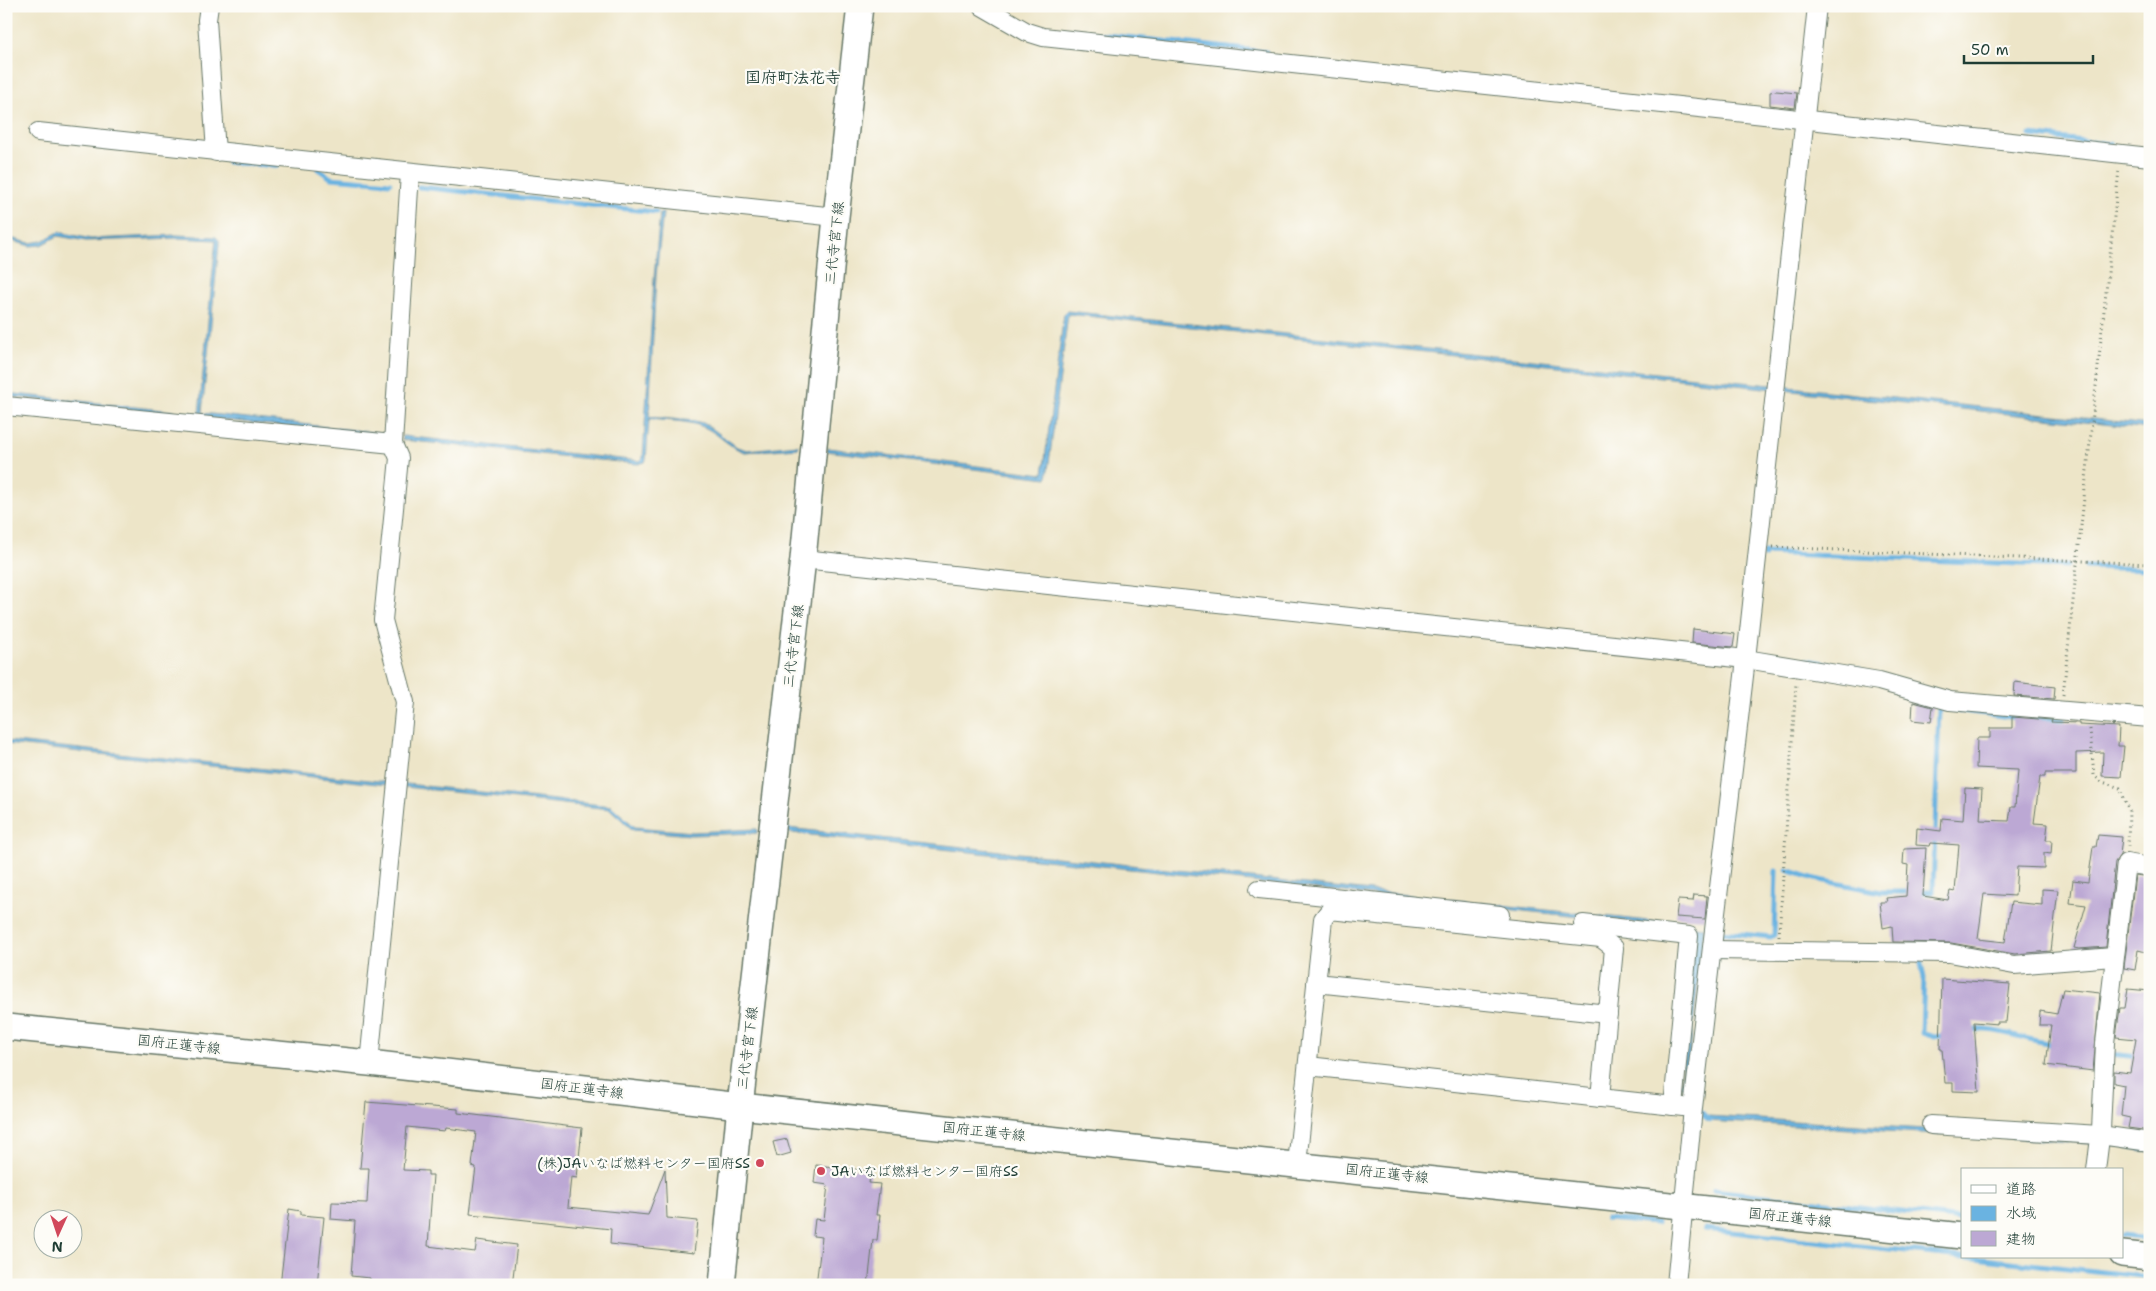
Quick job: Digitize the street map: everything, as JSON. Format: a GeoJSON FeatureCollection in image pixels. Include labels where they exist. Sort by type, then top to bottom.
{"type":"FeatureCollection","features":[{"type":"Feature","properties":{"kind":"main road","name":"三代寺宮下線"},"geometry":{"type":"LineString","coordinates":[[722,1285],[740,1106],[803,559],[836,217],[860,6]]}},
{"type":"Feature","properties":{"kind":"main road","name":"国府正蓮寺線"},"geometry":{"type":"LineString","coordinates":[[6,1027],[369,1063],[740,1106],[1961,1236]]}},
{"type":"Feature","properties":{"kind":"main road"},"geometry":{"type":"LineString","coordinates":[[2124,1254],[2150,1257]]}},
{"type":"Feature","properties":{"kind":"street"},"geometry":{"type":"LineString","coordinates":[[209,6],[207,20],[216,152]]}},
{"type":"Feature","properties":{"kind":"street"},"geometry":{"type":"LineString","coordinates":[[982,6],[1027,32],[1042,37],[2150,157]]}},
{"type":"Feature","properties":{"kind":"street"},"geometry":{"type":"LineString","coordinates":[[1676,1285],[1693,1108],[1746,659],[1816,6]]}},
{"type":"Feature","properties":{"kind":"street"},"geometry":{"type":"LineString","coordinates":[[38,132],[836,217]]}},
{"type":"Feature","properties":{"kind":"street"},"geometry":{"type":"LineString","coordinates":[[369,1063],[405,702],[383,620],[398,458],[392,444],[410,173]]}},
{"type":"Feature","properties":{"kind":"street"},"geometry":{"type":"LineString","coordinates":[[6,406],[392,444]]}},
{"type":"Feature","properties":{"kind":"street"},"geometry":{"type":"LineString","coordinates":[[803,559],[1746,659],[1879,681],[1950,701],[2150,718]]}},
{"type":"Feature","properties":{"kind":"street"},"geometry":{"type":"LineString","coordinates":[[2096,1168],[2105,1043],[2126,863],[2150,867]]}},
{"type":"Feature","properties":{"kind":"street"},"geometry":{"type":"LineString","coordinates":[[1259,889],[1689,936],[1673,1106]]}},
{"type":"Feature","properties":{"kind":"street"},"geometry":{"type":"LineString","coordinates":[[1297,1164],[1323,919],[1330,910],[1601,938],[1614,948],[1600,1098]]}},
{"type":"Feature","properties":{"kind":"street"},"geometry":{"type":"LineString","coordinates":[[1712,950],[1949,953],[2014,965],[2114,957]]}},
{"type":"Feature","properties":{"kind":"street"},"geometry":{"type":"LineString","coordinates":[[1316,984],[1608,1014]]}},
{"type":"Feature","properties":{"kind":"street"},"geometry":{"type":"LineString","coordinates":[[1308,1066],[1693,1108]]}},
{"type":"Feature","properties":{"kind":"street"},"geometry":{"type":"LineString","coordinates":[[1931,1125],[2100,1134],[2150,1142]]}},
{"type":"Feature","properties":{"kind":"path"},"geometry":{"type":"LineString","coordinates":[[2061,711],[2121,154]]}},
{"type":"Feature","properties":{"kind":"path"},"geometry":{"type":"LineString","coordinates":[[1758,546],[2150,564]]}},
{"type":"Feature","properties":{"kind":"path"},"geometry":{"type":"LineString","coordinates":[[1778,950],[1797,667]]}},
{"type":"Feature","properties":{"kind":"path"},"geometry":{"type":"LineString","coordinates":[[2088,714],[2093,743],[2094,775],[2100,781],[2120,788],[2129,811],[2126,863]]}},
{"type":"Feature","properties":{"kind":"water"},"geometry":{"type":"Polygon","coordinates":[[[660,213],[663,213],[656,275],[649,417],[695,421],[706,424],[737,447],[747,450],[798,445],[798,448],[745,452],[735,448],[699,425],[649,419],[646,459],[645,462],[638,464],[403,440],[402,436],[640,461],[643,458],[660,213]]]}},
{"type":"Feature","properties":{"kind":"water"},"geometry":{"type":"Polygon","coordinates":[[[59,232],[91,239],[176,235],[216,237],[219,240],[219,244],[202,413],[381,433],[381,437],[6,396],[6,393],[199,414],[216,240],[178,238],[86,241],[58,236],[41,245],[30,246],[6,239],[6,237],[30,243],[42,241],[59,232]]]}},
{"type":"Feature","properties":{"kind":"water"},"geometry":{"type":"Polygon","coordinates":[[[1067,311],[2150,425],[2150,429],[1068,314],[1047,478],[827,451],[828,448],[1043,474],[1064,314],[1067,311]]]}},
{"type":"Feature","properties":{"kind":"water"},"geometry":{"type":"Polygon","coordinates":[[[6,741],[611,806],[635,827],[693,832],[757,829],[757,833],[691,835],[633,830],[610,809],[6,744],[6,741]]]}},
{"type":"Feature","properties":{"kind":"water"},"geometry":{"type":"Polygon","coordinates":[[[783,829],[1704,927],[1686,1087],[1681,1087],[1693,929],[783,832],[783,829]]]}},
{"type":"Feature","properties":{"kind":"water"},"geometry":{"type":"Polygon","coordinates":[[[1707,1116],[1959,1131],[2150,1148],[2150,1152],[2106,1145],[2029,1139],[1707,1121],[1707,1116]]]}},
{"type":"Feature","properties":{"kind":"building"},"geometry":{"type":"Polygon","coordinates":[[[1770,92],[1797,93],[1795,108],[1770,105],[1770,92]]]}},
{"type":"Feature","properties":{"kind":"building"},"geometry":{"type":"Polygon","coordinates":[[[1693,629],[1735,634],[1733,647],[1692,643],[1693,629]]]}},
{"type":"Feature","properties":{"kind":"building"},"geometry":{"type":"Polygon","coordinates":[[[2015,682],[2055,687],[2054,699],[2014,696],[2015,682]]]}},
{"type":"Feature","properties":{"kind":"building"},"geometry":{"type":"Polygon","coordinates":[[[1913,702],[1933,707],[1931,722],[1912,720],[1913,702]]]}},
{"type":"Feature","properties":{"kind":"building"},"geometry":{"type":"Polygon","coordinates":[[[2012,717],[2052,720],[2051,722],[2079,723],[2079,725],[2119,727],[2118,746],[2124,746],[2121,777],[2102,776],[2103,752],[2076,753],[2076,773],[2045,773],[2045,777],[2040,777],[2034,823],[2048,824],[2046,840],[2052,840],[2051,854],[2044,853],[2044,868],[2017,867],[2015,896],[1984,894],[1978,939],[2005,942],[2011,902],[2042,905],[2042,889],[2058,890],[2051,951],[2015,954],[1951,943],[1893,942],[1892,926],[1883,928],[1880,902],[1887,902],[1886,898],[1906,896],[1908,865],[1903,864],[1904,849],[1926,848],[1923,896],[1948,900],[1950,891],[1955,892],[1959,845],[1931,843],[1930,846],[1916,845],[1917,828],[1941,831],[1942,818],[1963,820],[1965,788],[1982,789],[1980,820],[2009,821],[2011,807],[2015,807],[2018,770],[1976,768],[1977,738],[1990,738],[1990,728],[2012,728],[2012,717]]]}},
{"type":"Feature","properties":{"kind":"building"},"geometry":{"type":"Polygon","coordinates":[[[2098,835],[2122,837],[2120,855],[2115,862],[2106,947],[2079,949],[2074,948],[2086,905],[2070,903],[2073,880],[2088,882],[2093,847],[2096,847],[2098,835]]]}},
{"type":"Feature","properties":{"kind":"building"},"geometry":{"type":"Polygon","coordinates":[[[2135,875],[2150,877],[2150,953],[2138,950],[2135,970],[2124,968],[2135,875]]]}},
{"type":"Feature","properties":{"kind":"building"},"geometry":{"type":"Polygon","coordinates":[[[1694,895],[1707,896],[1705,919],[1676,917],[1678,900],[1693,901],[1694,895]]]}},
{"type":"Feature","properties":{"kind":"building"},"geometry":{"type":"Polygon","coordinates":[[[1942,979],[2010,984],[2006,1022],[1997,1022],[1997,1024],[1974,1022],[1979,1092],[1953,1091],[1953,1083],[1945,1083],[1942,1049],[1940,1049],[1942,979]]]}},
{"type":"Feature","properties":{"kind":"building"},"geometry":{"type":"Polygon","coordinates":[[[2063,989],[2100,993],[2093,1071],[2046,1065],[2051,1025],[2039,1025],[2040,1011],[2057,1014],[2063,989]]]}},
{"type":"Feature","properties":{"kind":"building"},"geometry":{"type":"Polygon","coordinates":[[[2128,989],[2150,991],[2147,1061],[2150,1062],[2150,1131],[2128,1128],[2130,1118],[2121,1116],[2124,1085],[2114,1083],[2114,1071],[2130,1073],[2136,1039],[2116,1037],[2120,1008],[2125,1008],[2128,989]]]}},
{"type":"Feature","properties":{"kind":"building"},"geometry":{"type":"Polygon","coordinates":[[[366,1102],[458,1109],[458,1113],[582,1128],[577,1178],[571,1177],[568,1207],[648,1215],[665,1169],[667,1218],[698,1221],[694,1253],[610,1244],[611,1229],[470,1214],[476,1167],[472,1166],[476,1132],[446,1128],[445,1131],[407,1127],[403,1170],[428,1171],[428,1175],[433,1175],[428,1246],[475,1252],[477,1240],[517,1245],[512,1285],[370,1285],[370,1278],[351,1276],[355,1221],[331,1219],[332,1202],[367,1203],[369,1168],[360,1168],[366,1102]]]}},
{"type":"Feature","properties":{"kind":"building"},"geometry":{"type":"Polygon","coordinates":[[[787,1139],[791,1153],[777,1157],[773,1142],[787,1139]]]}},
{"type":"Feature","properties":{"kind":"building"},"geometry":{"type":"Polygon","coordinates":[[[816,1165],[871,1171],[869,1183],[880,1184],[876,1215],[880,1215],[877,1240],[873,1240],[868,1285],[816,1285],[822,1237],[813,1236],[815,1219],[824,1220],[828,1185],[814,1183],[816,1165]]]}},
{"type":"Feature","properties":{"kind":"building"},"geometry":{"type":"Polygon","coordinates":[[[289,1209],[301,1211],[301,1215],[324,1217],[317,1285],[280,1285],[289,1209]]]}},
{"type":"Feature","properties":{"kind":"waterway"},"geometry":{"type":"LineString","coordinates":[[1078,32],[1266,52]]}},
{"type":"Feature","properties":{"kind":"waterway"},"geometry":{"type":"LineString","coordinates":[[2030,135],[2111,144]]}},
{"type":"Feature","properties":{"kind":"waterway"},"geometry":{"type":"LineString","coordinates":[[228,162],[277,166]]}},
{"type":"Feature","properties":{"kind":"waterway"},"geometry":{"type":"LineString","coordinates":[[318,169],[331,178],[390,183]]}},
{"type":"Feature","properties":{"kind":"waterway"},"geometry":{"type":"LineString","coordinates":[[419,187],[656,212]]}},
{"type":"Feature","properties":{"kind":"waterway"},"geometry":{"type":"LineString","coordinates":[[1764,556],[1764,553],[2067,566]]}},
{"type":"Feature","properties":{"kind":"waterway"},"geometry":{"type":"LineString","coordinates":[[2086,567],[2150,569]]}},
{"type":"Feature","properties":{"kind":"waterway"},"geometry":{"type":"LineString","coordinates":[[1806,660],[1859,669]]}},
{"type":"Feature","properties":{"kind":"waterway"},"geometry":{"type":"LineString","coordinates":[[1787,870],[1815,879],[1881,892],[1933,892],[1939,708],[2018,718]]}},
{"type":"Feature","properties":{"kind":"waterway"},"geometry":{"type":"LineString","coordinates":[[2029,719],[2063,719]]}},
{"type":"Feature","properties":{"kind":"waterway"},"geometry":{"type":"LineString","coordinates":[[1721,932],[1771,937],[1774,935],[1776,871]]}},
{"type":"Feature","properties":{"kind":"waterway"},"geometry":{"type":"LineString","coordinates":[[1920,958],[1924,978],[1922,1033],[1934,1037],[1947,1035]]}},
{"type":"Feature","properties":{"kind":"waterway"},"geometry":{"type":"LineString","coordinates":[[1970,1030],[1991,1030],[2054,1044]]}},
{"type":"Feature","properties":{"kind":"waterway"},"geometry":{"type":"LineString","coordinates":[[2109,1054],[2150,1058]]}},
{"type":"Feature","properties":{"kind":"waterway"},"geometry":{"type":"LineString","coordinates":[[1697,1108],[1711,1120]]}},
{"type":"Feature","properties":{"kind":"waterway"},"geometry":{"type":"LineString","coordinates":[[1714,1190],[1961,1219]]}},
{"type":"Feature","properties":{"kind":"waterway"},"geometry":{"type":"LineString","coordinates":[[1606,1219],[1657,1223]]}},
{"type":"Feature","properties":{"kind":"waterway"},"geometry":{"type":"LineString","coordinates":[[1705,1229],[1961,1257]]}},
{"type":"Feature","properties":{"kind":"waterway"},"geometry":{"type":"LineString","coordinates":[[2124,1236],[2150,1239]]}},
{"type":"Feature","properties":{"kind":"waterway"},"geometry":{"type":"LineString","coordinates":[[1974,1258],[2150,1277]]}},
{"type":"Feature","properties":{"kind":"place","name":"(株)JAいなば燃料センター国府SS"},"geometry":{"type":"Point","coordinates":[760,1163]}},
{"type":"Feature","properties":{"kind":"place","name":"JAいなば燃料センター国府SS"},"geometry":{"type":"Point","coordinates":[821,1171]}},
{"type":"Feature","properties":{"kind":"district","name":"国府町法花寺"},"geometry":{"type":"Point","coordinates":[793,77]}}]}
